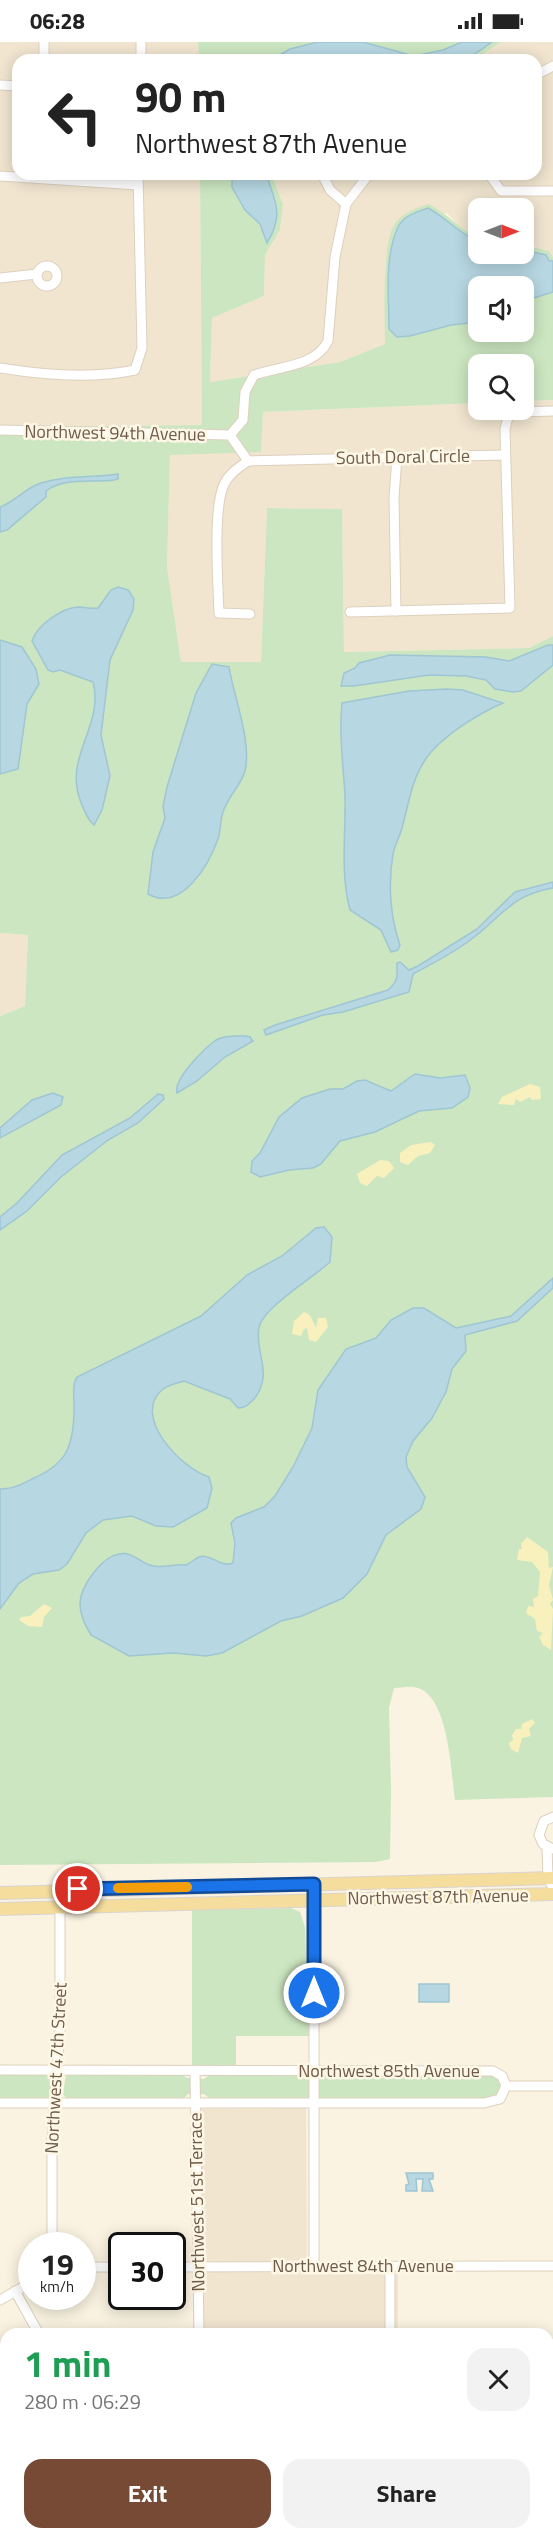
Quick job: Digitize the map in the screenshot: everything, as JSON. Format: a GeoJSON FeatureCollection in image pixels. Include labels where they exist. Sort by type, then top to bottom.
{"type":"FeatureCollection","features":[{"type":"Feature","properties":{"kind":"main road","name":"Northwest 87th Avenue"},"geometry":{"type":"LineString","coordinates":[[0,1893],[314,1884],[551,1882]]}},
{"type":"Feature","properties":{"kind":"main road","name":"Northwest 87th Avenue"},"geometry":{"type":"LineString","coordinates":[[0,1909],[553,1894]]}},
{"type":"Feature","properties":{"kind":"street"},"geometry":{"type":"LineString","coordinates":[[61,180],[138,185]]}},
{"type":"Feature","properties":{"kind":"street"},"geometry":{"type":"LineString","coordinates":[[0,368],[31,373],[76,374],[135,370],[142,348],[138,180]]}},
{"type":"Feature","properties":{"kind":"street"},"geometry":{"type":"LineString","coordinates":[[325,180],[330,190],[346,204]]}},
{"type":"Feature","properties":{"kind":"street"},"geometry":{"type":"LineString","coordinates":[[250,614],[219,613],[219,506],[223,486],[233,472],[248,461],[230,435],[243,420],[245,392],[254,375],[312,360],[323,352],[328,341],[335,257],[346,204],[364,180]]}},
{"type":"Feature","properties":{"kind":"street"},"geometry":{"type":"LineString","coordinates":[[493,180],[501,191],[553,191]]}},
{"type":"Feature","properties":{"kind":"street"},"geometry":{"type":"LineString","coordinates":[[0,278],[37,274]]}},
{"type":"Feature","properties":{"kind":"street"},"geometry":{"type":"LineString","coordinates":[[350,612],[510,608],[504,455],[508,417],[518,412],[553,411]]}},
{"type":"Feature","properties":{"kind":"street","name":"Northwest 94th Avenue"},"geometry":{"type":"LineString","coordinates":[[0,430],[230,435]]}},
{"type":"Feature","properties":{"kind":"street","name":"South Doral Circle"},"geometry":{"type":"LineString","coordinates":[[248,461],[504,455]]}},
{"type":"Feature","properties":{"kind":"street"},"geometry":{"type":"LineString","coordinates":[[396,611],[394,497],[397,457]]}},
{"type":"Feature","properties":{"kind":"street"},"geometry":{"type":"LineString","coordinates":[[551,1882],[550,1848],[540,1839],[539,1830],[544,1821],[553,1817]]}},
{"type":"Feature","properties":{"kind":"street"},"geometry":{"type":"LineString","coordinates":[[314,1884],[314,2266]]}},
{"type":"Feature","properties":{"kind":"street","name":"Northwest 47th Street"},"geometry":{"type":"LineString","coordinates":[[52,2232],[52,2139],[58,2070],[60,1890]]}},
{"type":"Feature","properties":{"kind":"street","name":"Northwest 85th Avenue"},"geometry":{"type":"LineString","coordinates":[[0,2070],[493,2071],[502,2076],[506,2086],[500,2099],[493,2102],[0,2103]]}},
{"type":"Feature","properties":{"kind":"street","name":"Northwest 51st Terrace"},"geometry":{"type":"LineString","coordinates":[[195,2071],[199,2328]]}},
{"type":"Feature","properties":{"kind":"street"},"geometry":{"type":"LineString","coordinates":[[506,2086],[553,2086]]}},
{"type":"Feature","properties":{"kind":"street"},"geometry":{"type":"LineString","coordinates":[[390,2266],[390,2328]]}},
{"type":"Feature","properties":{"kind":"street","name":"Northwest 84th Avenue"},"geometry":{"type":"LineString","coordinates":[[186,2267],[553,2266]]}},
{"type":"Feature","properties":{"kind":"street"},"geometry":{"type":"LineString","coordinates":[[0,2300],[18,2289]]}},
{"type":"Feature","properties":{"kind":"street"},"geometry":{"type":"LineString","coordinates":[[15,2291],[36,2328]]}},
{"type":"Feature","properties":{"kind":"shaded area"},"geometry":{"type":"Polygon","coordinates":[[[0,42],[198,42],[199,54],[12,54],[12,180],[200,180],[202,425],[0,427],[0,42]]]}},
{"type":"Feature","properties":{"kind":"shaded area"},"geometry":{"type":"Polygon","coordinates":[[[501,42],[553,42],[553,257],[534,246],[534,198],[468,198],[468,233],[447,213],[394,224],[385,265],[385,344],[340,362],[210,382],[212,318],[264,296],[265,255],[280,230],[283,204],[273,180],[542,180],[542,54],[483,54],[501,42]]]}},
{"type":"Feature","properties":{"kind":"shaded area"},"geometry":{"type":"Polygon","coordinates":[[[553,400],[553,636],[529,648],[344,652],[342,509],[267,508],[261,662],[181,662],[167,567],[170,454],[261,452],[263,412],[468,403],[468,420],[534,420],[534,401],[553,400]]]}},
{"type":"Feature","properties":{"kind":"shaded area"},"geometry":{"type":"Polygon","coordinates":[[[0,933],[28,935],[25,1006],[0,1016],[0,933]]]}},
{"type":"Feature","properties":{"kind":"shaded area"},"geometry":{"type":"Polygon","coordinates":[[[306,2108],[307,2274],[398,2274],[398,2328],[193,2328],[193,2109],[306,2108]]]}},
{"type":"Feature","properties":{"kind":"green space"},"geometry":{"type":"Polygon","coordinates":[[[198,42],[501,42],[483,54],[199,54],[198,42]]]}},
{"type":"Feature","properties":{"kind":"green space"},"geometry":{"type":"Polygon","coordinates":[[[200,180],[273,180],[283,204],[280,230],[265,255],[264,296],[212,318],[210,382],[340,362],[385,344],[385,280],[391,231],[399,219],[420,207],[429,204],[468,232],[468,264],[534,264],[534,247],[549,251],[553,257],[553,400],[534,401],[534,354],[468,354],[468,403],[263,412],[261,452],[170,455],[167,567],[181,662],[261,662],[267,508],[342,509],[344,652],[529,648],[553,636],[553,1797],[455,1800],[446,1734],[434,1702],[425,1692],[413,1687],[394,1688],[389,1708],[390,1859],[376,1862],[0,1865],[0,1016],[25,1006],[28,935],[0,933],[0,427],[202,425],[200,180]]]}},
{"type":"Feature","properties":{"kind":"green space"},"geometry":{"type":"Polygon","coordinates":[[[291,1908],[300,1912],[305,1927],[309,2036],[236,2036],[236,2066],[192,2067],[192,1910],[291,1908]]]}},
{"type":"Feature","properties":{"kind":"green space"},"geometry":{"type":"Polygon","coordinates":[[[179,2073],[187,2078],[204,2079],[211,2074],[305,2075],[308,2078],[318,2078],[324,2073],[492,2073],[502,2083],[502,2091],[492,2100],[211,2099],[204,2094],[188,2094],[183,2099],[67,2099],[63,2094],[66,2074],[179,2073]]]}},
{"type":"Feature","properties":{"kind":"green space"},"geometry":{"type":"Polygon","coordinates":[[[0,2074],[48,2074],[51,2079],[49,2097],[47,2099],[0,2100],[0,2074]]]}},
{"type":"Feature","properties":{"kind":"sand"},"geometry":{"type":"Polygon","coordinates":[[[530,1084],[540,1087],[541,1099],[532,1100],[530,1097],[520,1102],[516,1099],[514,1105],[498,1104],[502,1097],[530,1084]]]}},
{"type":"Feature","properties":{"kind":"sand"},"geometry":{"type":"Polygon","coordinates":[[[431,1142],[435,1145],[430,1153],[418,1156],[408,1165],[400,1162],[400,1153],[411,1145],[431,1142]]]}},
{"type":"Feature","properties":{"kind":"sand"},"geometry":{"type":"Polygon","coordinates":[[[380,1160],[389,1161],[394,1168],[384,1178],[377,1176],[367,1186],[360,1183],[357,1174],[380,1160]]]}},
{"type":"Feature","properties":{"kind":"sand"},"geometry":{"type":"Polygon","coordinates":[[[304,1312],[310,1315],[316,1328],[318,1318],[326,1318],[328,1327],[316,1342],[309,1340],[307,1328],[301,1336],[292,1334],[294,1321],[304,1312]]]}},
{"type":"Feature","properties":{"kind":"sand"},"geometry":{"type":"Polygon","coordinates":[[[527,1537],[548,1552],[549,1568],[553,1567],[549,1585],[553,1600],[550,1604],[553,1609],[551,1650],[543,1645],[539,1637],[543,1633],[537,1631],[535,1619],[526,1613],[528,1606],[534,1607],[533,1599],[538,1596],[540,1572],[532,1562],[517,1560],[519,1549],[522,1549],[521,1544],[527,1537]]]}},
{"type":"Feature","properties":{"kind":"sand"},"geometry":{"type":"Polygon","coordinates":[[[44,1604],[52,1608],[44,1617],[42,1627],[28,1626],[19,1620],[21,1617],[30,1616],[44,1604]]]}},
{"type":"Feature","properties":{"kind":"sand"},"geometry":{"type":"Polygon","coordinates":[[[532,1719],[535,1723],[529,1729],[531,1736],[522,1738],[518,1753],[511,1749],[509,1743],[513,1740],[512,1735],[516,1729],[521,1729],[522,1724],[532,1719]]]}},
{"type":"Feature","properties":{"kind":"water"},"geometry":{"type":"Polygon","coordinates":[[[318,42],[363,42],[407,54],[281,54],[290,49],[318,42]]]}},
{"type":"Feature","properties":{"kind":"water"},"geometry":{"type":"Polygon","coordinates":[[[462,42],[492,42],[475,54],[424,54],[443,50],[462,42]]]}},
{"type":"Feature","properties":{"kind":"water"},"geometry":{"type":"Polygon","coordinates":[[[232,180],[268,180],[277,209],[277,217],[267,243],[260,224],[245,210],[232,187],[232,180]]]}},
{"type":"Feature","properties":{"kind":"water"},"geometry":{"type":"Polygon","coordinates":[[[428,208],[468,236],[468,264],[534,264],[534,252],[546,255],[549,261],[553,261],[553,292],[534,298],[534,276],[468,276],[468,323],[397,337],[389,329],[389,264],[398,227],[411,215],[428,208]]]}},
{"type":"Feature","properties":{"kind":"water"},"geometry":{"type":"Polygon","coordinates":[[[118,474],[118,479],[114,480],[70,482],[53,487],[46,491],[46,497],[7,530],[0,532],[0,507],[35,485],[50,480],[118,474]]]}},
{"type":"Feature","properties":{"kind":"water"},"geometry":{"type":"Polygon","coordinates":[[[118,587],[128,590],[134,599],[133,610],[110,660],[101,735],[110,776],[102,810],[94,825],[87,816],[77,788],[79,757],[93,713],[95,698],[93,682],[60,670],[53,672],[48,670],[32,641],[39,629],[58,614],[78,607],[98,608],[111,590],[118,587]]]}},
{"type":"Feature","properties":{"kind":"water"},"geometry":{"type":"Polygon","coordinates":[[[0,640],[22,647],[36,669],[39,684],[27,704],[18,769],[0,774],[0,640]]]}},
{"type":"Feature","properties":{"kind":"water"},"geometry":{"type":"Polygon","coordinates":[[[553,645],[553,665],[521,691],[495,689],[486,680],[466,676],[429,675],[341,686],[344,673],[355,668],[359,663],[390,655],[486,657],[509,661],[553,645]]]}},
{"type":"Feature","properties":{"kind":"water"},"geometry":{"type":"Polygon","coordinates":[[[212,664],[229,667],[244,733],[247,759],[245,771],[225,807],[218,839],[201,872],[183,892],[172,897],[160,898],[148,894],[153,852],[165,818],[163,806],[167,787],[196,693],[212,664]]]}},
{"type":"Feature","properties":{"kind":"water"},"geometry":{"type":"Polygon","coordinates":[[[463,690],[503,703],[484,712],[446,737],[431,752],[420,768],[393,854],[391,900],[400,945],[398,950],[391,952],[381,930],[350,910],[347,896],[344,867],[345,795],[341,738],[342,703],[409,691],[463,690]]]}},
{"type":"Feature","properties":{"kind":"water"},"geometry":{"type":"Polygon","coordinates":[[[553,882],[553,888],[538,891],[516,902],[463,945],[413,974],[409,992],[343,1012],[323,1015],[266,1035],[264,1030],[275,1025],[388,990],[396,981],[397,963],[400,962],[409,970],[418,966],[477,929],[515,892],[553,882]]]}},
{"type":"Feature","properties":{"kind":"water"},"geometry":{"type":"Polygon","coordinates":[[[223,1037],[250,1037],[253,1041],[225,1057],[197,1081],[177,1093],[177,1087],[185,1072],[211,1044],[223,1037]]]}},
{"type":"Feature","properties":{"kind":"water"},"geometry":{"type":"Polygon","coordinates":[[[415,1074],[440,1078],[465,1075],[470,1088],[468,1097],[452,1108],[419,1111],[375,1132],[340,1141],[321,1164],[313,1168],[289,1170],[260,1177],[251,1172],[252,1161],[260,1153],[279,1117],[302,1098],[330,1089],[343,1089],[357,1081],[365,1080],[391,1091],[415,1074]]]}},
{"type":"Feature","properties":{"kind":"water"},"geometry":{"type":"Polygon","coordinates":[[[53,1093],[63,1097],[61,1105],[0,1138],[0,1128],[32,1100],[53,1093]]]}},
{"type":"Feature","properties":{"kind":"water"},"geometry":{"type":"Polygon","coordinates":[[[158,1094],[163,1095],[164,1099],[138,1123],[108,1140],[61,1177],[27,1211],[0,1230],[0,1217],[17,1203],[62,1155],[130,1118],[158,1094]]]}},
{"type":"Feature","properties":{"kind":"water"},"geometry":{"type":"Polygon","coordinates":[[[324,1227],[332,1237],[330,1262],[278,1303],[262,1320],[258,1337],[263,1382],[253,1400],[246,1406],[238,1408],[230,1399],[184,1381],[163,1389],[154,1400],[152,1413],[156,1427],[164,1440],[186,1464],[209,1477],[212,1488],[207,1508],[173,1527],[156,1526],[132,1516],[103,1520],[86,1533],[67,1564],[59,1570],[33,1574],[19,1583],[0,1609],[0,1489],[18,1486],[45,1473],[54,1467],[66,1453],[72,1436],[74,1389],[77,1377],[201,1316],[247,1275],[282,1256],[316,1228],[324,1227]]]}},
{"type":"Feature","properties":{"kind":"water"},"geometry":{"type":"Polygon","coordinates":[[[553,1278],[553,1288],[517,1321],[465,1335],[466,1351],[452,1369],[446,1392],[432,1418],[413,1441],[406,1457],[407,1467],[425,1497],[421,1509],[386,1535],[367,1574],[343,1598],[302,1616],[281,1621],[222,1653],[206,1656],[173,1653],[129,1656],[91,1635],[81,1612],[81,1597],[93,1574],[112,1556],[129,1554],[149,1565],[156,1566],[186,1565],[203,1556],[224,1564],[233,1563],[235,1543],[231,1523],[236,1518],[264,1507],[275,1496],[293,1467],[312,1428],[318,1390],[346,1349],[376,1338],[391,1320],[413,1308],[424,1308],[456,1328],[511,1316],[553,1278]]]}},
{"type":"Feature","properties":{"kind":"water"},"geometry":{"type":"Polygon","coordinates":[[[419,1984],[449,1984],[449,2002],[419,2002],[419,1984]]]}},
{"type":"Feature","properties":{"kind":"water"},"geometry":{"type":"Polygon","coordinates":[[[406,2173],[433,2173],[433,2179],[429,2179],[433,2191],[422,2191],[423,2179],[416,2179],[417,2191],[406,2191],[406,2185],[409,2184],[406,2173]]]}},
{"type":"Feature","properties":{"kind":"slow traffic"},"geometry":{"type":"LineString","coordinates":[[118,1888],[187,1887]]}},
{"type":"Feature","properties":{"kind":"route"},"geometry":{"type":"LineString","coordinates":[[78,1889],[314,1884],[314,1993]]}}]}
